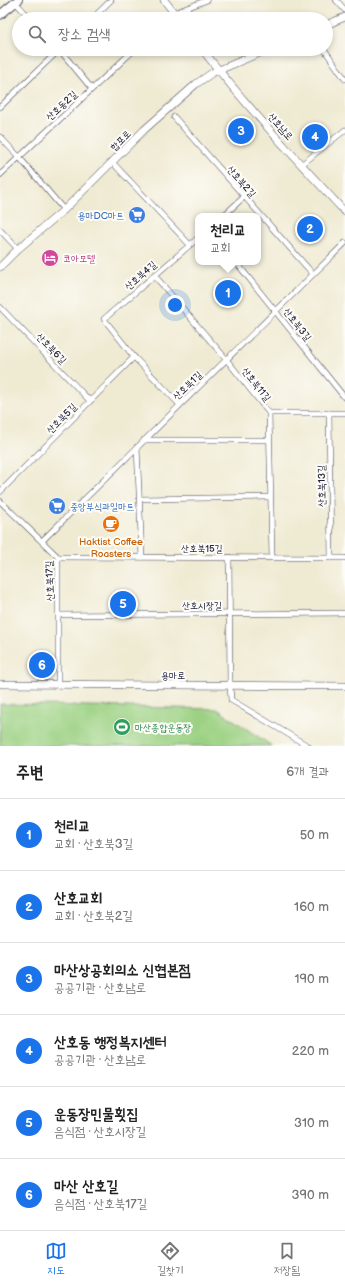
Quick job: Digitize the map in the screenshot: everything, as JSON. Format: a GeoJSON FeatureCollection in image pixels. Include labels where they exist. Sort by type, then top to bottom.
{"type":"FeatureCollection","features":[{"type":"Feature","properties":{"kind":"main road"},"geometry":{"type":"LineString","coordinates":[[164,0],[173,12]]}},
{"type":"Feature","properties":{"kind":"main road"},"geometry":{"type":"LineString","coordinates":[[0,15],[16,1]]}},
{"type":"Feature","properties":{"kind":"main road"},"geometry":{"type":"LineString","coordinates":[[333,22],[345,16]]}},
{"type":"Feature","properties":{"kind":"main road","name":"산호남로"},"geometry":{"type":"LineString","coordinates":[[208,56],[301,165],[345,212]]}},
{"type":"Feature","properties":{"kind":"main road","name":"합포로"},"geometry":{"type":"LineString","coordinates":[[0,267],[18,249],[64,210],[144,130],[196,84],[219,70],[252,56]]}},
{"type":"Feature","properties":{"kind":"main road","name":"용마로"},"geometry":{"type":"LineString","coordinates":[[0,684],[345,686]]}},
{"type":"Feature","properties":{"kind":"street"},"geometry":{"type":"LineString","coordinates":[[99,12],[111,0]]}},
{"type":"Feature","properties":{"kind":"street"},"geometry":{"type":"LineString","coordinates":[[177,12],[207,0]]}},
{"type":"Feature","properties":{"kind":"street"},"geometry":{"type":"LineString","coordinates":[[336,0],[345,10]]}},
{"type":"Feature","properties":{"kind":"street"},"geometry":{"type":"LineString","coordinates":[[16,1],[25,12]]}},
{"type":"Feature","properties":{"kind":"street"},"geometry":{"type":"LineString","coordinates":[[0,107],[52,56]]}},
{"type":"Feature","properties":{"kind":"street"},"geometry":{"type":"LineString","coordinates":[[65,56],[92,89]]}},
{"type":"Feature","properties":{"kind":"street","name":"산호동2길"},"geometry":{"type":"LineString","coordinates":[[0,175],[127,56]]}},
{"type":"Feature","properties":{"kind":"street"},"geometry":{"type":"LineString","coordinates":[[329,56],[345,79]]}},
{"type":"Feature","properties":{"kind":"street","name":"산호북2길"},"geometry":{"type":"LineString","coordinates":[[174,117],[258,213]]}},
{"type":"Feature","properties":{"kind":"street"},"geometry":{"type":"LineString","coordinates":[[301,165],[345,130]]}},
{"type":"Feature","properties":{"kind":"street"},"geometry":{"type":"LineString","coordinates":[[0,137],[64,210]]}},
{"type":"Feature","properties":{"kind":"street"},"geometry":{"type":"LineString","coordinates":[[112,162],[190,245]]}},
{"type":"Feature","properties":{"kind":"street"},"geometry":{"type":"LineString","coordinates":[[226,213],[244,197]]}},
{"type":"Feature","properties":{"kind":"street","name":"산호북2길"},"geometry":{"type":"LineString","coordinates":[[261,216],[313,274]]}},
{"type":"Feature","properties":{"kind":"street"},"geometry":{"type":"LineString","coordinates":[[0,230],[18,249]]}},
{"type":"Feature","properties":{"kind":"street","name":"산호북4길"},"geometry":{"type":"LineString","coordinates":[[180,405],[134,356],[104,320],[195,241]]}},
{"type":"Feature","properties":{"kind":"street","name":"산호북1길"},"geometry":{"type":"LineString","coordinates":[[42,541],[345,243]]}},
{"type":"Feature","properties":{"kind":"street","name":"산호북3길"},"geometry":{"type":"LineString","coordinates":[[238,265],[345,398]]}},
{"type":"Feature","properties":{"kind":"street","name":"산호북11길"},"geometry":{"type":"LineString","coordinates":[[154,275],[269,413],[272,558]]}},
{"type":"Feature","properties":{"kind":"street","name":"산호북6길"},"geometry":{"type":"LineString","coordinates":[[0,307],[90,401]]}},
{"type":"Feature","properties":{"kind":"street","name":"산호북5길"},"geometry":{"type":"LineString","coordinates":[[0,492],[134,356]]}},
{"type":"Feature","properties":{"kind":"street"},"geometry":{"type":"LineString","coordinates":[[269,413],[345,413]]}},
{"type":"Feature","properties":{"kind":"street","name":"산호북13길"},"geometry":{"type":"LineString","coordinates":[[329,413],[331,558]]}},
{"type":"Feature","properties":{"kind":"street"},"geometry":{"type":"LineString","coordinates":[[144,440],[269,440]]}},
{"type":"Feature","properties":{"kind":"street"},"geometry":{"type":"LineString","coordinates":[[137,446],[142,557]]}},
{"type":"Feature","properties":{"kind":"street"},"geometry":{"type":"LineString","coordinates":[[140,499],[270,497]]}},
{"type":"Feature","properties":{"kind":"street","name":"산호북17길"},"geometry":{"type":"LineString","coordinates":[[0,501],[58,557],[58,684]]}},
{"type":"Feature","properties":{"kind":"street","name":"산호북15길"},"geometry":{"type":"LineString","coordinates":[[58,557],[345,558]]}},
{"type":"Feature","properties":{"kind":"street"},"geometry":{"type":"LineString","coordinates":[[229,557],[231,700],[308,746]]}},
{"type":"Feature","properties":{"kind":"street","name":"산호시장길"},"geometry":{"type":"LineString","coordinates":[[58,615],[345,613]]}},
{"type":"Feature","properties":{"kind":"green space","name":"마산종합운동장"},"geometry":{"type":"Polygon","coordinates":[[[0,704],[217,709],[272,746],[0,746],[0,704]]]}},
{"type":"Feature","properties":{"kind":"place","name":"마산상공회의소 신협본점"},"geometry":{"type":"Point","coordinates":[241,131]}},
{"type":"Feature","properties":{"kind":"place","name":"산호동 행정복지센터"},"geometry":{"type":"Point","coordinates":[315,137]}},
{"type":"Feature","properties":{"kind":"place","name":"용마DC마트"},"geometry":{"type":"Point","coordinates":[137,215]}},
{"type":"Feature","properties":{"kind":"place","name":"산호교회"},"geometry":{"type":"Point","coordinates":[310,229]}},
{"type":"Feature","properties":{"kind":"place","name":"코아모텔"},"geometry":{"type":"Point","coordinates":[50,258]}},
{"type":"Feature","properties":{"kind":"place","name":"천리교"},"geometry":{"type":"Point","coordinates":[228,293]}},
{"type":"Feature","properties":{"kind":"place","name":"중앙부식과일마트"},"geometry":{"type":"Point","coordinates":[57,506]}},
{"type":"Feature","properties":{"kind":"place","name":"Haktist Coffee Roasters"},"geometry":{"type":"Point","coordinates":[111,524]}},
{"type":"Feature","properties":{"kind":"place","name":"운동장민물횟집"},"geometry":{"type":"Point","coordinates":[123,604]}},
{"type":"Feature","properties":{"kind":"place","name":"마산 산호길"},"geometry":{"type":"Point","coordinates":[42,665]}},
{"type":"Feature","properties":{"kind":"place","name":"마산종합운동장"},"geometry":{"type":"Point","coordinates":[122,727]}}]}
